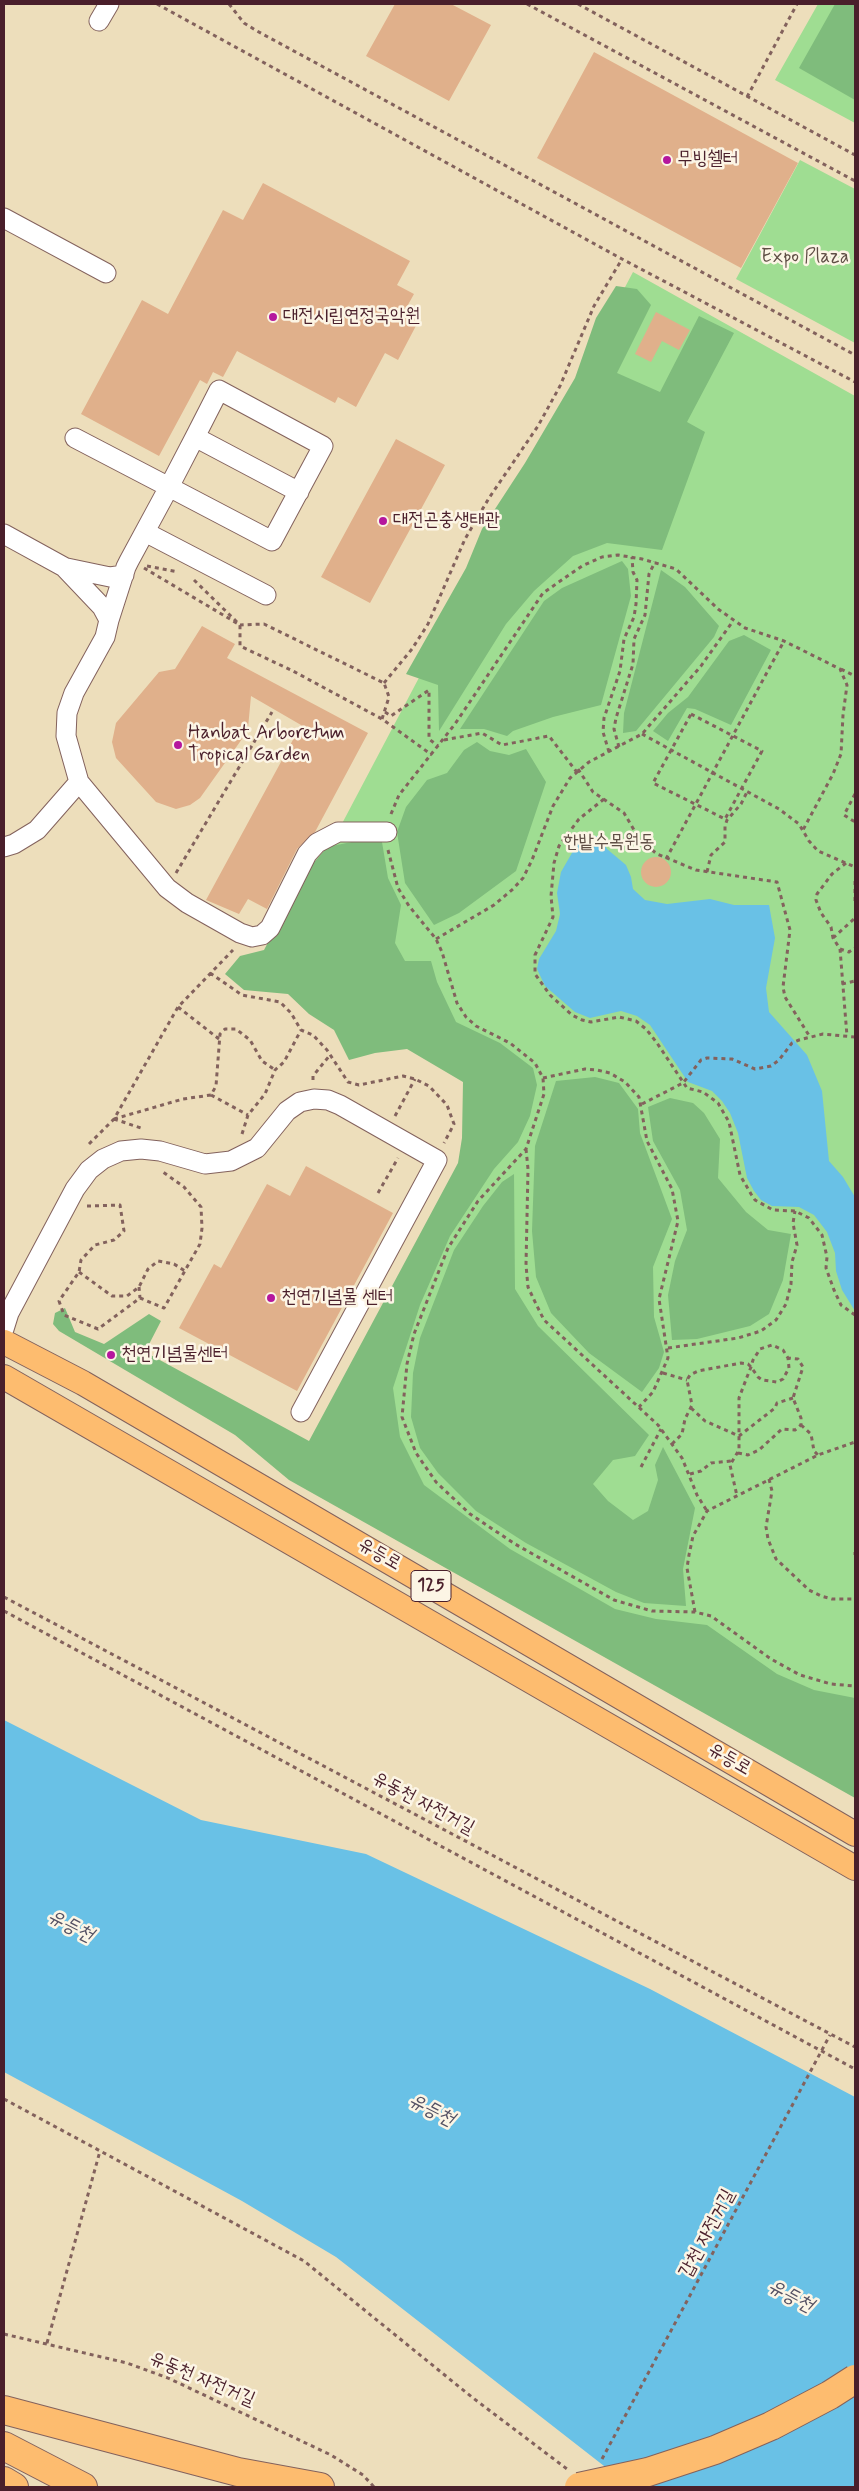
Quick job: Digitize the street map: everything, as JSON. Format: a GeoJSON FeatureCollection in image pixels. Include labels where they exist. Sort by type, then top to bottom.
{"type":"FeatureCollection","features":[{"type":"Feature","properties":{"kind":"highway"},"geometry":{"type":"LineString","coordinates":[[576,2480],[648,2472],[715,2450],[771,2426],[830,2395],[855,2379]]}},
{"type":"Feature","properties":{"kind":"highway"},"geometry":{"type":"LineString","coordinates":[[4,2410],[238,2472],[320,2487]]}},
{"type":"Feature","properties":{"kind":"highway"},"geometry":{"type":"LineString","coordinates":[[4,2446],[83,2487]]}},
{"type":"Feature","properties":{"kind":"highway"},"geometry":{"type":"LineString","coordinates":[[4,2481],[14,2487]]}},
{"type":"Feature","properties":{"kind":"main road","name":"유등로"},"geometry":{"type":"LineString","coordinates":[[4,1342],[83,1382],[855,1834]]}},
{"type":"Feature","properties":{"kind":"main road","name":"유등로"},"geometry":{"type":"LineString","coordinates":[[4,1377],[855,1868]]}},
{"type":"Feature","properties":{"kind":"lane"},"geometry":{"type":"LineString","coordinates":[[99,21],[109,4]]}},
{"type":"Feature","properties":{"kind":"lane"},"geometry":{"type":"LineString","coordinates":[[4,218],[106,273]]}},
{"type":"Feature","properties":{"kind":"lane"},"geometry":{"type":"LineString","coordinates":[[75,438],[169,487],[272,542],[323,446],[219,390],[169,487],[126,567],[105,637],[82,676],[67,713],[66,736],[79,782],[167,888],[187,903],[240,934],[248,936],[262,935],[270,928],[307,854],[317,843],[338,832],[387,832]]}},
{"type":"Feature","properties":{"kind":"lane"},"geometry":{"type":"LineString","coordinates":[[195,437],[299,492]]}},
{"type":"Feature","properties":{"kind":"lane"},"geometry":{"type":"LineString","coordinates":[[145,532],[266,595]]}},
{"type":"Feature","properties":{"kind":"lane"},"geometry":{"type":"LineString","coordinates":[[4,534],[64,567],[110,577],[124,575]]}},
{"type":"Feature","properties":{"kind":"lane"},"geometry":{"type":"LineString","coordinates":[[64,567],[97,602],[109,620]]}},
{"type":"Feature","properties":{"kind":"lane"},"geometry":{"type":"LineString","coordinates":[[4,847],[14,844],[37,830],[79,782]]}},
{"type":"Feature","properties":{"kind":"lane"},"geometry":{"type":"LineString","coordinates":[[4,1329],[9,1313],[75,1189],[89,1170],[103,1159],[121,1151],[141,1149],[160,1151],[205,1164],[231,1161],[257,1148],[287,1111],[300,1102],[314,1099],[328,1100],[437,1160],[301,1412]]}},
{"type":"Feature","properties":{"kind":"path"},"geometry":{"type":"LineString","coordinates":[[156,4],[622,259],[855,382]]}},
{"type":"Feature","properties":{"kind":"path"},"geometry":{"type":"LineString","coordinates":[[229,4],[244,23],[257,31],[855,355]]}},
{"type":"Feature","properties":{"kind":"path"},"geometry":{"type":"LineString","coordinates":[[527,4],[855,181]]}},
{"type":"Feature","properties":{"kind":"path"},"geometry":{"type":"LineString","coordinates":[[578,4],[855,155]]}},
{"type":"Feature","properties":{"kind":"path"},"geometry":{"type":"LineString","coordinates":[[747,97],[797,4]]}},
{"type":"Feature","properties":{"kind":"path"},"geometry":{"type":"LineString","coordinates":[[384,684],[412,650],[428,624],[465,539],[501,479],[538,426],[560,386],[594,306],[622,259]]}},
{"type":"Feature","properties":{"kind":"path"},"geometry":{"type":"LineString","coordinates":[[855,676],[784,640],[745,628],[733,621],[676,569],[632,557],[618,555],[602,557],[561,579],[543,593],[439,746],[399,795],[388,822],[387,832],[390,861],[398,888],[409,906],[436,939],[442,952],[455,996],[466,1017],[476,1026],[510,1042],[535,1063],[543,1078],[544,1094],[540,1113],[526,1149],[478,1201],[448,1248],[414,1334],[407,1364],[402,1416],[416,1453],[436,1482],[470,1514],[515,1544],[614,1600],[652,1611],[695,1612],[711,1616],[771,1659],[800,1675],[831,1684],[855,1686]]}},
{"type":"Feature","properties":{"kind":"path"},"geometry":{"type":"LineString","coordinates":[[609,752],[603,732],[604,718],[620,671],[624,639],[634,617],[637,597],[637,580],[633,572],[632,557]]}},
{"type":"Feature","properties":{"kind":"path"},"geometry":{"type":"LineString","coordinates":[[619,748],[614,730],[616,718],[633,664],[634,639],[645,615],[649,574],[655,562]]}},
{"type":"Feature","properties":{"kind":"path"},"geometry":{"type":"LineString","coordinates":[[382,719],[389,697],[384,684],[264,624],[240,625],[143,567],[187,573],[240,625],[240,646],[293,671],[382,719],[432,754]]}},
{"type":"Feature","properties":{"kind":"path"},"geometry":{"type":"LineString","coordinates":[[436,939],[494,905],[523,878],[539,846],[552,806],[561,790],[577,770],[642,734],[696,673],[733,621]]}},
{"type":"Feature","properties":{"kind":"path"},"geometry":{"type":"LineString","coordinates":[[666,858],[784,640]]}},
{"type":"Feature","properties":{"kind":"path"},"geometry":{"type":"LineString","coordinates":[[803,830],[833,774],[841,754],[847,685],[840,669]]}},
{"type":"Feature","properties":{"kind":"path"},"geometry":{"type":"LineString","coordinates":[[385,712],[392,716],[430,690],[429,739],[439,746]]}},
{"type":"Feature","properties":{"kind":"path"},"geometry":{"type":"LineString","coordinates":[[167,888],[272,712]]}},
{"type":"Feature","properties":{"kind":"path"},"geometry":{"type":"LineString","coordinates":[[707,872],[711,854],[725,842],[726,819],[762,751],[692,714],[653,783],[726,819]]}},
{"type":"Feature","properties":{"kind":"path"},"geometry":{"type":"LineString","coordinates":[[443,740],[482,733],[502,745],[549,736],[593,792],[624,813],[640,840],[650,849],[685,868],[777,882],[790,930],[783,987],[786,997],[810,1036]]}},
{"type":"Feature","properties":{"kind":"path"},"geometry":{"type":"LineString","coordinates":[[642,734],[793,819],[818,851],[830,858],[855,867]]}},
{"type":"Feature","properties":{"kind":"path"},"geometry":{"type":"LineString","coordinates":[[726,819],[741,804],[747,792]]}},
{"type":"Feature","properties":{"kind":"path"},"geometry":{"type":"LineString","coordinates":[[855,795],[844,815],[855,822]]}},
{"type":"Feature","properties":{"kind":"path"},"geometry":{"type":"LineString","coordinates":[[604,799],[579,819],[559,846],[554,863],[551,896],[553,917],[535,955],[535,974],[550,995],[572,1015],[582,1020],[591,1022],[618,1017],[636,1021],[646,1029],[657,1043],[683,1082],[692,1091],[703,1092],[711,1096],[725,1113],[740,1174],[756,1200],[773,1210],[796,1210],[809,1218],[822,1235],[826,1268],[841,1305],[855,1315]]}},
{"type":"Feature","properties":{"kind":"path"},"geometry":{"type":"LineString","coordinates":[[846,863],[832,874],[817,894],[816,900],[821,913],[831,927],[833,938],[840,949],[847,1036]]}},
{"type":"Feature","properties":{"kind":"path"},"geometry":{"type":"LineString","coordinates":[[855,881],[855,905]]}},
{"type":"Feature","properties":{"kind":"path"},"geometry":{"type":"LineString","coordinates":[[833,938],[855,918]]}},
{"type":"Feature","properties":{"kind":"path"},"geometry":{"type":"LineString","coordinates":[[86,1148],[114,1119],[178,1007],[248,936]]}},
{"type":"Feature","properties":{"kind":"path"},"geometry":{"type":"LineString","coordinates":[[840,949],[849,952],[855,948]]}},
{"type":"Feature","properties":{"kind":"path"},"geometry":{"type":"LineString","coordinates":[[210,973],[242,995],[280,1002],[291,1013],[301,1030],[313,1035],[330,1055],[348,1082],[359,1085],[403,1076],[415,1079],[429,1086],[447,1105],[454,1124],[440,1149]]}},
{"type":"Feature","properties":{"kind":"path"},"geometry":{"type":"LineString","coordinates":[[842,984],[855,981]]}},
{"type":"Feature","properties":{"kind":"path"},"geometry":{"type":"LineString","coordinates":[[178,1007],[219,1040]]}},
{"type":"Feature","properties":{"kind":"path"},"geometry":{"type":"LineString","coordinates":[[211,1095],[216,1086],[220,1034],[225,1029],[236,1029],[250,1040],[262,1061],[275,1070]]}},
{"type":"Feature","properties":{"kind":"path"},"geometry":{"type":"LineString","coordinates":[[242,1136],[248,1115],[265,1094],[275,1070],[284,1062],[301,1030]]}},
{"type":"Feature","properties":{"kind":"path"},"geometry":{"type":"LineString","coordinates":[[642,1104],[683,1082],[701,1060],[706,1058],[723,1057],[755,1069],[765,1067],[779,1060],[792,1043],[810,1036],[823,1034],[855,1038]]}},
{"type":"Feature","properties":{"kind":"path"},"geometry":{"type":"LineString","coordinates":[[313,1086],[313,1076],[330,1055]]}},
{"type":"Feature","properties":{"kind":"path"},"geometry":{"type":"LineString","coordinates":[[543,1078],[585,1069],[610,1073],[631,1088],[642,1104],[647,1141],[672,1189],[678,1221],[659,1299],[660,1316],[668,1348],[668,1358],[653,1392],[640,1407]]}},
{"type":"Feature","properties":{"kind":"path"},"geometry":{"type":"LineString","coordinates":[[392,1122],[415,1079]]}},
{"type":"Feature","properties":{"kind":"path"},"geometry":{"type":"LineString","coordinates":[[114,1119],[183,1098],[211,1095],[248,1115]]}},
{"type":"Feature","properties":{"kind":"path"},"geometry":{"type":"LineString","coordinates":[[526,1149],[528,1169],[526,1265],[528,1287],[544,1320],[640,1407],[661,1430],[690,1474],[698,1495],[708,1511]]}},
{"type":"Feature","properties":{"kind":"path"},"geometry":{"type":"LineString","coordinates":[[378,1193],[400,1155]]}},
{"type":"Feature","properties":{"kind":"path"},"geometry":{"type":"LineString","coordinates":[[140,1298],[164,1308],[200,1244],[202,1228],[201,1207],[184,1187],[161,1171],[184,1179]]}},
{"type":"Feature","properties":{"kind":"path"},"geometry":{"type":"LineString","coordinates":[[86,1198],[82,1207],[120,1205],[124,1231],[114,1240],[96,1245],[81,1260],[79,1272],[59,1301],[64,1315],[98,1330],[140,1298]]}},
{"type":"Feature","properties":{"kind":"path"},"geometry":{"type":"LineString","coordinates":[[668,1348],[738,1338],[761,1331],[776,1320],[786,1304],[791,1284],[792,1262],[797,1245],[793,1223],[796,1210]]}},
{"type":"Feature","properties":{"kind":"path"},"geometry":{"type":"LineString","coordinates":[[79,1272],[112,1296],[127,1296],[139,1287],[148,1270],[158,1261],[174,1264],[185,1272]]}},
{"type":"Feature","properties":{"kind":"path"},"geometry":{"type":"LineString","coordinates":[[139,1287],[140,1298]]}},
{"type":"Feature","properties":{"kind":"path"},"geometry":{"type":"LineString","coordinates":[[737,1496],[730,1471],[731,1461],[738,1452],[740,1436],[739,1398],[756,1354],[766,1346],[778,1346],[788,1358],[798,1360],[803,1367],[793,1398],[801,1418],[801,1425]]}},
{"type":"Feature","properties":{"kind":"path"},"geometry":{"type":"LineString","coordinates":[[672,1444],[682,1434],[685,1419],[691,1408],[693,1400],[687,1380],[690,1375],[698,1371],[734,1363],[748,1364],[762,1380],[777,1382],[783,1379],[787,1373],[788,1358]]}},
{"type":"Feature","properties":{"kind":"path"},"geometry":{"type":"LineString","coordinates":[[663,1372],[687,1380]]}},
{"type":"Feature","properties":{"kind":"path"},"geometry":{"type":"LineString","coordinates":[[740,1436],[774,1408],[777,1403],[793,1398]]}},
{"type":"Feature","properties":{"kind":"path"},"geometry":{"type":"LineString","coordinates":[[691,1408],[705,1421],[740,1436]]}},
{"type":"Feature","properties":{"kind":"path"},"geometry":{"type":"LineString","coordinates":[[738,1452],[748,1455],[759,1450],[782,1429],[795,1430],[801,1425]]}},
{"type":"Feature","properties":{"kind":"path"},"geometry":{"type":"LineString","coordinates":[[801,1425],[812,1434],[814,1451],[818,1455]]}},
{"type":"Feature","properties":{"kind":"path"},"geometry":{"type":"LineString","coordinates":[[640,1467],[661,1430]]}},
{"type":"Feature","properties":{"kind":"path"},"geometry":{"type":"LineString","coordinates":[[695,1612],[687,1568],[693,1536],[708,1511],[818,1455],[854,1445]]}},
{"type":"Feature","properties":{"kind":"path"},"geometry":{"type":"LineString","coordinates":[[690,1474],[701,1471],[711,1464],[731,1461]]}},
{"type":"Feature","properties":{"kind":"path"},"geometry":{"type":"LineString","coordinates":[[769,1479],[772,1490],[766,1527],[768,1539],[776,1559],[798,1581],[821,1596],[832,1599],[855,1598]]}},
{"type":"Feature","properties":{"kind":"path","name":"유동천 자전거길"},"geometry":{"type":"LineString","coordinates":[[4,1597],[830,2035]]}},
{"type":"Feature","properties":{"kind":"path"},"geometry":{"type":"LineString","coordinates":[[4,1611],[823,2049],[855,2069]]}},
{"type":"Feature","properties":{"kind":"path"},"geometry":{"type":"LineString","coordinates":[[830,2035],[855,2047]]}},
{"type":"Feature","properties":{"kind":"path","name":"갑천 자전거길"},"geometry":{"type":"LineString","coordinates":[[601,2462],[830,2035]]}},
{"type":"Feature","properties":{"kind":"path"},"geometry":{"type":"LineString","coordinates":[[4,2099],[304,2261],[576,2480]]}},
{"type":"Feature","properties":{"kind":"path"},"geometry":{"type":"LineString","coordinates":[[47,2344],[100,2151]]}},
{"type":"Feature","properties":{"kind":"path","name":"유동천 자전거길"},"geometry":{"type":"LineString","coordinates":[[4,2334],[127,2363],[177,2382],[330,2454],[363,2475],[374,2487]]}},
{"type":"Feature","properties":{"kind":"green space"},"geometry":{"type":"Polygon","coordinates":[[[818,4],[855,4],[855,123],[775,80],[818,4]]]}},
{"type":"Feature","properties":{"kind":"green space"},"geometry":{"type":"Polygon","coordinates":[[[835,4],[855,4],[855,100],[799,68],[835,4]]]}},
{"type":"Feature","properties":{"kind":"green space","name":"Expo Plaza"},"geometry":{"type":"Polygon","coordinates":[[[800,160],[855,189],[855,343],[736,279],[800,160]]]}},
{"type":"Feature","properties":{"kind":"green space","name":"한밭수목원동"},"geometry":{"type":"Polygon","coordinates":[[[633,272],[855,396],[855,1788],[298,1475],[512,1070],[279,943],[633,272]]]}},
{"type":"Feature","properties":{"kind":"green space"},"geometry":{"type":"Polygon","coordinates":[[[616,286],[637,289],[651,305],[617,373],[660,392],[699,316],[734,333],[687,422],[705,432],[662,550],[607,543],[573,556],[534,591],[506,624],[439,731],[438,685],[406,674],[466,568],[482,529],[525,463],[575,378],[596,318],[616,286]]]}},
{"type":"Feature","properties":{"kind":"green space"},"geometry":{"type":"Polygon","coordinates":[[[622,561],[628,569],[631,596],[601,705],[553,717],[513,731],[507,736],[484,729],[460,729],[544,601],[562,588],[622,561]]]}},
{"type":"Feature","properties":{"kind":"green space"},"geometry":{"type":"Polygon","coordinates":[[[661,570],[685,587],[719,626],[714,637],[636,731],[623,733],[624,713],[661,570]]]}},
{"type":"Feature","properties":{"kind":"green space"},"geometry":{"type":"Polygon","coordinates":[[[744,635],[771,650],[731,725],[695,709],[687,708],[668,741],[653,731],[668,713],[688,697],[729,641],[744,635]]]}},
{"type":"Feature","properties":{"kind":"green space"},"geometry":{"type":"Polygon","coordinates":[[[477,742],[490,751],[509,755],[526,749],[546,782],[516,871],[459,913],[434,925],[405,883],[397,832],[406,807],[427,780],[447,773],[464,750],[477,742]]]}},
{"type":"Feature","properties":{"kind":"green space"},"geometry":{"type":"Polygon","coordinates":[[[381,836],[388,878],[401,905],[395,943],[405,961],[431,961],[437,982],[456,1022],[500,1043],[533,1068],[537,1085],[530,1116],[518,1142],[494,1169],[450,1236],[420,1305],[393,1388],[400,1437],[424,1485],[510,1549],[615,1609],[656,1619],[707,1625],[777,1674],[814,1690],[855,1698],[855,1798],[289,1480],[235,1435],[59,1331],[53,1324],[55,1313],[65,1308],[75,1332],[104,1344],[149,1314],[161,1321],[145,1352],[309,1441],[458,1163],[462,1138],[463,1082],[407,1049],[375,1053],[349,1060],[334,1030],[309,1014],[288,994],[244,990],[225,974],[240,956],[264,950],[304,874],[327,847],[381,836]]]}},
{"type":"Feature","properties":{"kind":"green space"},"geometry":{"type":"Polygon","coordinates":[[[595,1077],[619,1083],[638,1109],[640,1133],[672,1219],[653,1267],[654,1317],[664,1352],[659,1368],[642,1392],[589,1353],[551,1313],[536,1277],[532,1231],[535,1146],[556,1081],[595,1077]]]}},
{"type":"Feature","properties":{"kind":"green space"},"geometry":{"type":"Polygon","coordinates":[[[670,1098],[693,1103],[704,1113],[720,1139],[718,1178],[746,1212],[768,1230],[791,1234],[783,1280],[769,1314],[750,1326],[697,1339],[672,1340],[668,1295],[675,1261],[687,1230],[680,1190],[653,1141],[648,1107],[670,1098]]]}},
{"type":"Feature","properties":{"kind":"green space"},"geometry":{"type":"Polygon","coordinates":[[[514,1174],[515,1289],[538,1326],[649,1435],[635,1456],[613,1460],[593,1484],[608,1501],[633,1520],[648,1511],[658,1480],[655,1465],[663,1447],[695,1508],[683,1569],[686,1606],[644,1603],[616,1592],[526,1543],[476,1511],[438,1473],[420,1448],[411,1417],[413,1373],[420,1338],[454,1250],[483,1206],[502,1182],[514,1174]]]}},
{"type":"Feature","properties":{"kind":"water"},"geometry":{"type":"Polygon","coordinates":[[[595,836],[601,837],[607,849],[626,865],[633,889],[645,900],[667,904],[710,899],[734,905],[769,905],[775,938],[766,988],[769,1012],[807,1055],[822,1091],[829,1161],[843,1177],[855,1197],[855,1311],[842,1290],[836,1271],[835,1253],[827,1232],[814,1215],[799,1207],[772,1206],[761,1200],[747,1178],[738,1133],[730,1113],[712,1091],[688,1082],[650,1025],[637,1016],[621,1011],[590,1018],[575,1012],[545,986],[537,969],[539,959],[556,931],[560,914],[557,893],[561,872],[580,839],[595,836]]]}},
{"type":"Feature","properties":{"kind":"water","name":"유등천"},"geometry":{"type":"Polygon","coordinates":[[[4,1720],[201,1820],[366,1854],[650,1989],[855,2097],[855,2487],[631,2487],[336,2257],[242,2201],[4,2072],[4,1720]]]}},
{"type":"Feature","properties":{"kind":"building"},"geometry":{"type":"Polygon","coordinates":[[[395,4],[451,4],[491,25],[449,101],[366,56],[395,4]]]}},
{"type":"Feature","properties":{"kind":"building","name":"무빙쉘터"},"geometry":{"type":"Polygon","coordinates":[[[594,52],[798,163],[741,268],[537,158],[594,52]]]}},
{"type":"Feature","properties":{"kind":"building","name":"대전시립연정국악원"},"geometry":{"type":"Polygon","coordinates":[[[263,183],[410,261],[397,285],[414,294],[404,312],[419,320],[398,360],[385,353],[356,407],[338,397],[335,403],[237,351],[223,377],[213,372],[207,384],[200,380],[159,456],[81,414],[142,300],[168,314],[223,210],[243,220],[263,183]]]}},
{"type":"Feature","properties":{"kind":"building"},"geometry":{"type":"Polygon","coordinates":[[[656,312],[690,330],[679,350],[662,341],[651,362],[635,354],[656,312]]]}},
{"type":"Feature","properties":{"kind":"building","name":"대전곤충생태관"},"geometry":{"type":"Polygon","coordinates":[[[396,439],[445,465],[370,603],[321,577],[396,439]]]}},
{"type":"Feature","properties":{"kind":"building"},"geometry":{"type":"Polygon","coordinates":[[[202,626],[235,644],[227,658],[368,733],[315,832],[297,849],[267,909],[248,899],[239,914],[206,900],[301,725],[251,696],[248,728],[242,739],[200,798],[190,805],[176,809],[156,802],[116,758],[112,742],[116,723],[159,672],[175,669],[202,626]]]}},
{"type":"Feature","properties":{"kind":"building"},"geometry":{"type":"Polygon","coordinates":[[[656,857],[667,861],[671,872],[667,883],[656,887],[645,883],[641,872],[645,861],[656,857]]]}},
{"type":"Feature","properties":{"kind":"building","name":"천연기념물 센터"},"geometry":{"type":"Polygon","coordinates":[[[306,1166],[393,1213],[297,1391],[179,1328],[214,1264],[221,1268],[267,1184],[290,1196],[306,1166]]]}},
{"type":"Feature","properties":{"kind":"place","name":"무빙쉘터"},"geometry":{"type":"Point","coordinates":[667,160]}},
{"type":"Feature","properties":{"kind":"place","name":"대전시립연정국악원"},"geometry":{"type":"Point","coordinates":[273,317]}},
{"type":"Feature","properties":{"kind":"place","name":"대전곤충생태관"},"geometry":{"type":"Point","coordinates":[383,521]}},
{"type":"Feature","properties":{"kind":"place","name":"Hanbat Arboretum Tropical Garden"},"geometry":{"type":"Point","coordinates":[178,745]}},
{"type":"Feature","properties":{"kind":"place","name":"천연기념물 센터"},"geometry":{"type":"Point","coordinates":[271,1298]}},
{"type":"Feature","properties":{"kind":"place","name":"천연기념물센터"},"geometry":{"type":"Point","coordinates":[111,1355]}}]}
